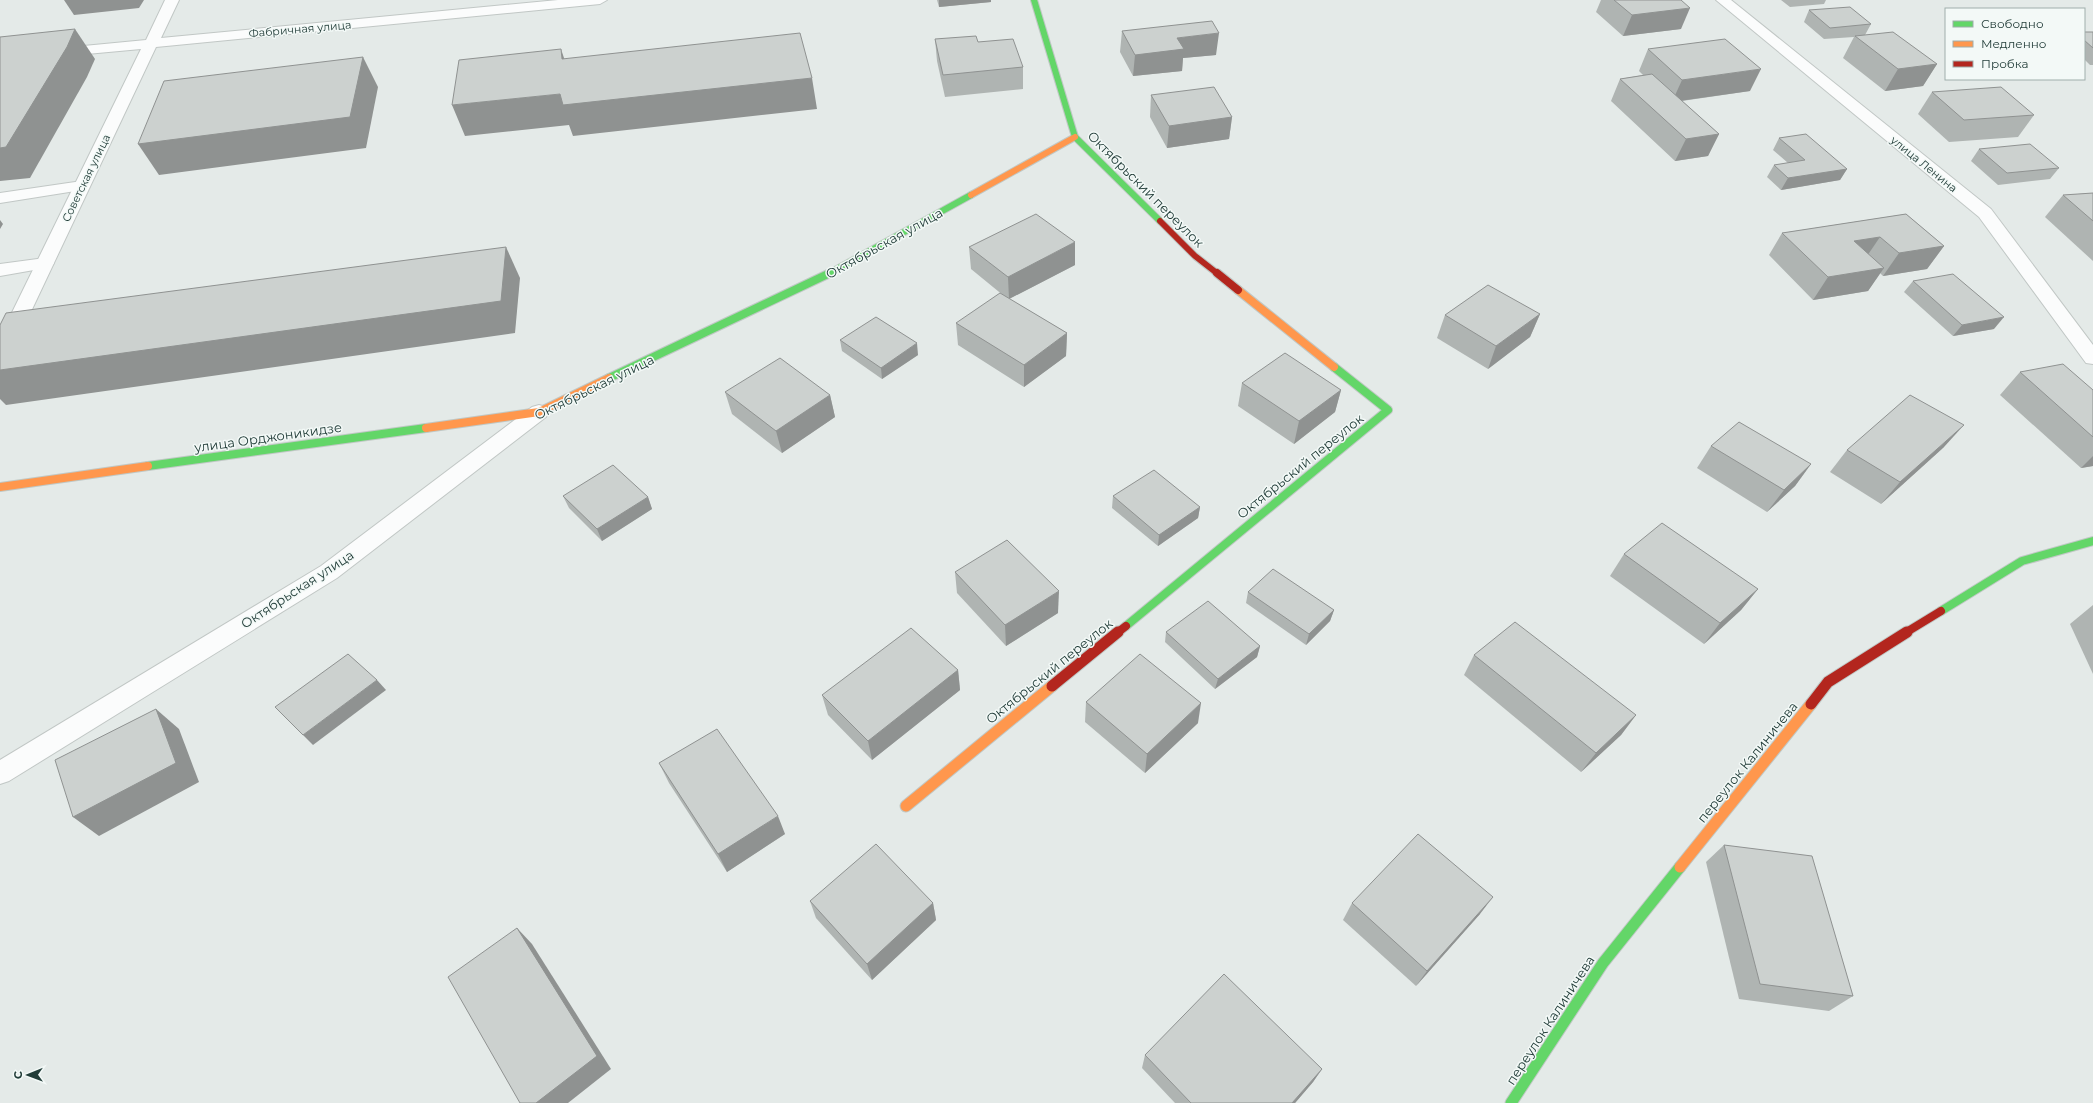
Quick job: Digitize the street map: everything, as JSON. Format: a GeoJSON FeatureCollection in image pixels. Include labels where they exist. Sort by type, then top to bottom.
{"type":"FeatureCollection","features":[{"type":"Feature","properties":{"kind":"street","name":"Советская улица"},"geometry":{"type":"LineString","coordinates":[[0,356],[172,0]]}},
{"type":"Feature","properties":{"kind":"street","name":"Фабричная улица"},"geometry":{"type":"LineString","coordinates":[[0,58],[600,0]]}},
{"type":"Feature","properties":{"kind":"street"},"geometry":{"type":"LineString","coordinates":[[1034,0],[1075,137]]}},
{"type":"Feature","properties":{"kind":"street","name":"улица Ленина"},"geometry":{"type":"LineString","coordinates":[[1723,0],[1985,213],[2093,358]]}},
{"type":"Feature","properties":{"kind":"street","name":"Октябрьская улица"},"geometry":{"type":"LineString","coordinates":[[0,773],[329,572],[539,412],[839,269],[1075,137]]}},
{"type":"Feature","properties":{"kind":"street","name":"Октябрьский переулок"},"geometry":{"type":"LineString","coordinates":[[906,806],[1388,410],[1195,256],[1075,137]]}},
{"type":"Feature","properties":{"kind":"street"},"geometry":{"type":"LineString","coordinates":[[0,198],[82,186]]}},
{"type":"Feature","properties":{"kind":"street"},"geometry":{"type":"LineString","coordinates":[[0,270],[45,263]]}},
{"type":"Feature","properties":{"kind":"street"},"geometry":{"type":"LineString","coordinates":[[18,319],[41,316]]}},
{"type":"Feature","properties":{"kind":"street","name":"улица Орджоникидзе"},"geometry":{"type":"LineString","coordinates":[[0,487],[539,412]]}},
{"type":"Feature","properties":{"kind":"street","name":"переулок Калиничева"},"geometry":{"type":"LineString","coordinates":[[1511,1103],[1603,962],[1828,682],[2022,561],[2093,541]]}},
{"type":"Feature","properties":{"kind":"building"},"geometry":{"type":"Polygon","coordinates":[[[1614,0],[1681,0],[1690,8],[1632,15],[1614,0]]]}},
{"type":"Feature","properties":{"kind":"building"},"geometry":{"type":"Polygon","coordinates":[[[1850,7],[1871,24],[1830,28],[1809,10],[1850,7]]]}},
{"type":"Feature","properties":{"kind":"building"},"geometry":{"type":"Polygon","coordinates":[[[1212,21],[1219,33],[1177,38],[1184,49],[1135,55],[1122,31],[1212,21]]]}},
{"type":"Feature","properties":{"kind":"building"},"geometry":{"type":"Polygon","coordinates":[[[75,29],[67,47],[6,147],[0,148],[0,37],[75,29]]]}},
{"type":"Feature","properties":{"kind":"building"},"geometry":{"type":"Polygon","coordinates":[[[1893,32],[1937,64],[1898,69],[1855,36],[1893,32]]]}},
{"type":"Feature","properties":{"kind":"building"},"geometry":{"type":"Polygon","coordinates":[[[2085,32],[2093,32],[2093,48],[2085,41],[2085,32]]]}},
{"type":"Feature","properties":{"kind":"building"},"geometry":{"type":"Polygon","coordinates":[[[800,33],[812,78],[563,105],[560,94],[452,105],[459,60],[561,49],[562,59],[800,33]]]}},
{"type":"Feature","properties":{"kind":"building"},"geometry":{"type":"Polygon","coordinates":[[[976,36],[978,42],[1013,39],[1023,67],[943,75],[935,39],[976,36]]]}},
{"type":"Feature","properties":{"kind":"building"},"geometry":{"type":"Polygon","coordinates":[[[1725,39],[1761,69],[1682,80],[1648,49],[1725,39]]]}},
{"type":"Feature","properties":{"kind":"building"},"geometry":{"type":"Polygon","coordinates":[[[363,57],[350,117],[138,144],[164,81],[363,57]]]}},
{"type":"Feature","properties":{"kind":"building"},"geometry":{"type":"Polygon","coordinates":[[[1652,74],[1719,134],[1686,139],[1620,79],[1652,74]]]}},
{"type":"Feature","properties":{"kind":"building"},"geometry":{"type":"Polygon","coordinates":[[[1214,87],[1232,117],[1169,126],[1151,95],[1214,87]]]}},
{"type":"Feature","properties":{"kind":"building"},"geometry":{"type":"Polygon","coordinates":[[[2001,87],[2034,115],[1964,120],[1932,92],[2001,87]]]}},
{"type":"Feature","properties":{"kind":"building"},"geometry":{"type":"Polygon","coordinates":[[[1806,134],[1847,169],[1788,178],[1774,165],[1805,160],[1779,138],[1806,134]]]}},
{"type":"Feature","properties":{"kind":"building"},"geometry":{"type":"Polygon","coordinates":[[[2030,144],[2059,168],[2007,173],[1979,149],[2030,144]]]}},
{"type":"Feature","properties":{"kind":"building"},"geometry":{"type":"Polygon","coordinates":[[[2093,193],[2093,221],[2063,195],[2093,193]]]}},
{"type":"Feature","properties":{"kind":"building"},"geometry":{"type":"Polygon","coordinates":[[[1036,214],[1075,242],[1008,277],[969,247],[1036,214]]]}},
{"type":"Feature","properties":{"kind":"building"},"geometry":{"type":"Polygon","coordinates":[[[1906,214],[1944,246],[1899,253],[1880,237],[1854,241],[1884,268],[1828,277],[1782,233],[1906,214]]]}},
{"type":"Feature","properties":{"kind":"building"},"geometry":{"type":"Polygon","coordinates":[[[506,247],[501,301],[0,370],[0,325],[6,313],[506,247]]]}},
{"type":"Feature","properties":{"kind":"building"},"geometry":{"type":"Polygon","coordinates":[[[1953,274],[2004,317],[1962,325],[1913,281],[1953,274]]]}},
{"type":"Feature","properties":{"kind":"building"},"geometry":{"type":"Polygon","coordinates":[[[1488,285],[1540,314],[1496,346],[1445,315],[1488,285]]]}},
{"type":"Feature","properties":{"kind":"building"},"geometry":{"type":"Polygon","coordinates":[[[1000,293],[1067,333],[1024,365],[956,323],[1000,293]]]}},
{"type":"Feature","properties":{"kind":"building"},"geometry":{"type":"Polygon","coordinates":[[[876,317],[917,343],[881,368],[840,340],[876,317]]]}},
{"type":"Feature","properties":{"kind":"building"},"geometry":{"type":"Polygon","coordinates":[[[1285,353],[1341,390],[1299,421],[1242,383],[1285,353]]]}},
{"type":"Feature","properties":{"kind":"building"},"geometry":{"type":"Polygon","coordinates":[[[780,358],[830,395],[776,431],[725,392],[780,358]]]}},
{"type":"Feature","properties":{"kind":"building"},"geometry":{"type":"Polygon","coordinates":[[[2063,364],[2093,390],[2093,437],[2020,372],[2063,364]]]}},
{"type":"Feature","properties":{"kind":"building"},"geometry":{"type":"Polygon","coordinates":[[[1910,395],[1964,425],[1900,482],[1847,450],[1910,395]]]}},
{"type":"Feature","properties":{"kind":"building"},"geometry":{"type":"Polygon","coordinates":[[[1739,422],[1811,464],[1784,490],[1711,446],[1739,422]]]}},
{"type":"Feature","properties":{"kind":"building"},"geometry":{"type":"Polygon","coordinates":[[[613,465],[648,497],[597,529],[563,496],[613,465]]]}},
{"type":"Feature","properties":{"kind":"building"},"geometry":{"type":"Polygon","coordinates":[[[1154,470],[1200,507],[1159,535],[1113,496],[1154,470]]]}},
{"type":"Feature","properties":{"kind":"building"},"geometry":{"type":"Polygon","coordinates":[[[1662,523],[1758,589],[1720,623],[1624,554],[1662,523]]]}},
{"type":"Feature","properties":{"kind":"building"},"geometry":{"type":"Polygon","coordinates":[[[1007,540],[1059,591],[1005,625],[955,572],[1007,540]]]}},
{"type":"Feature","properties":{"kind":"building"},"geometry":{"type":"Polygon","coordinates":[[[1273,569],[1334,610],[1309,634],[1248,592],[1273,569]]]}},
{"type":"Feature","properties":{"kind":"building"},"geometry":{"type":"Polygon","coordinates":[[[1208,601],[1260,646],[1218,679],[1166,632],[1208,601]]]}},
{"type":"Feature","properties":{"kind":"building"},"geometry":{"type":"Polygon","coordinates":[[[1515,622],[1636,715],[1596,753],[1474,655],[1515,622]]]}},
{"type":"Feature","properties":{"kind":"building"},"geometry":{"type":"Polygon","coordinates":[[[911,628],[958,670],[868,741],[822,695],[911,628]]]}},
{"type":"Feature","properties":{"kind":"building"},"geometry":{"type":"Polygon","coordinates":[[[348,654],[377,680],[303,735],[275,707],[348,654]]]}},
{"type":"Feature","properties":{"kind":"building"},"geometry":{"type":"Polygon","coordinates":[[[1140,654],[1201,703],[1147,754],[1086,702],[1140,654]]]}},
{"type":"Feature","properties":{"kind":"building"},"geometry":{"type":"Polygon","coordinates":[[[156,709],[176,763],[73,817],[55,760],[156,709]]]}},
{"type":"Feature","properties":{"kind":"building"},"geometry":{"type":"Polygon","coordinates":[[[717,729],[778,816],[718,854],[659,763],[717,729]]]}},
{"type":"Feature","properties":{"kind":"building"},"geometry":{"type":"Polygon","coordinates":[[[1418,834],[1493,897],[1427,971],[1352,903],[1418,834]]]}},
{"type":"Feature","properties":{"kind":"building"},"geometry":{"type":"Polygon","coordinates":[[[876,844],[933,903],[867,964],[810,901],[876,844]]]}},
{"type":"Feature","properties":{"kind":"building"},"geometry":{"type":"Polygon","coordinates":[[[1724,845],[1812,856],[1853,996],[1760,984],[1724,845]]]}},
{"type":"Feature","properties":{"kind":"building"},"geometry":{"type":"Polygon","coordinates":[[[517,928],[597,1056],[536,1103],[520,1103],[448,977],[517,928]]]}},
{"type":"Feature","properties":{"kind":"building"},"geometry":{"type":"Polygon","coordinates":[[[1224,974],[1322,1069],[1292,1103],[1191,1103],[1145,1055],[1224,974]]]}},
{"type":"Feature","properties":{"kind":"traffic: fast"},"geometry":{"type":"LineString","coordinates":[[1034,0],[1075,137],[1160,221]]}},
{"type":"Feature","properties":{"kind":"traffic: fast"},"geometry":{"type":"LineString","coordinates":[[609,378],[839,269],[971,195]]}},
{"type":"Feature","properties":{"kind":"traffic: fast"},"geometry":{"type":"LineString","coordinates":[[1126,626],[1388,410],[1334,367]]}},
{"type":"Feature","properties":{"kind":"traffic: fast"},"geometry":{"type":"LineString","coordinates":[[148,466],[426,428]]}},
{"type":"Feature","properties":{"kind":"traffic: fast"},"geometry":{"type":"LineString","coordinates":[[1941,611],[2022,561],[2093,541]]}},
{"type":"Feature","properties":{"kind":"traffic: fast"},"geometry":{"type":"LineString","coordinates":[[1511,1103],[1603,963],[1680,867]]}},
{"type":"Feature","properties":{"kind":"traffic: slow"},"geometry":{"type":"LineString","coordinates":[[971,195],[1075,137]]}},
{"type":"Feature","properties":{"kind":"traffic: slow"},"geometry":{"type":"LineString","coordinates":[[1238,290],[1334,367]]}},
{"type":"Feature","properties":{"kind":"traffic: slow"},"geometry":{"type":"LineString","coordinates":[[426,428],[539,412],[609,378]]}},
{"type":"Feature","properties":{"kind":"traffic: slow"},"geometry":{"type":"LineString","coordinates":[[0,487],[148,466]]}},
{"type":"Feature","properties":{"kind":"traffic: slow"},"geometry":{"type":"LineString","coordinates":[[906,806],[1052,686]]}},
{"type":"Feature","properties":{"kind":"traffic: slow"},"geometry":{"type":"LineString","coordinates":[[1680,867],[1811,704]]}},
{"type":"Feature","properties":{"kind":"traffic: jam"},"geometry":{"type":"LineString","coordinates":[[1160,221],[1195,256],[1238,290]]}},
{"type":"Feature","properties":{"kind":"traffic: jam"},"geometry":{"type":"LineString","coordinates":[[1811,704],[1828,682],[1941,611]]}},
{"type":"Feature","properties":{"kind":"traffic: jam"},"geometry":{"type":"LineString","coordinates":[[1052,686],[1126,626]]}}]}
